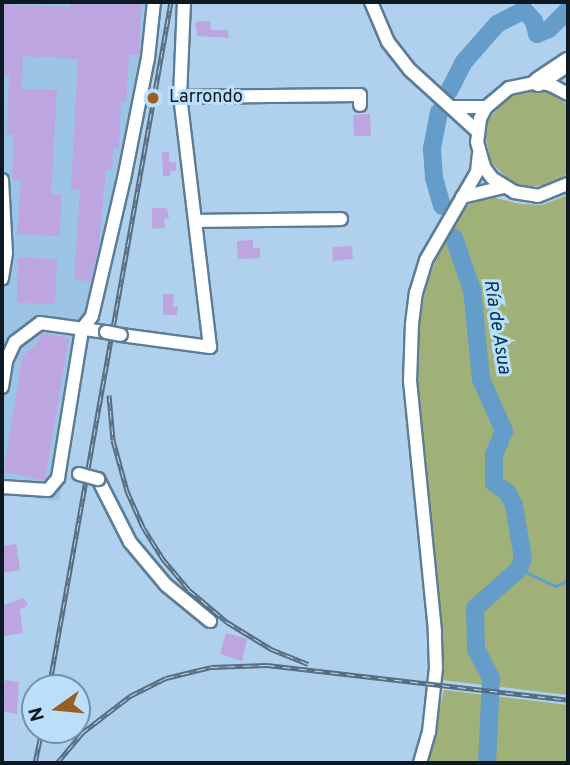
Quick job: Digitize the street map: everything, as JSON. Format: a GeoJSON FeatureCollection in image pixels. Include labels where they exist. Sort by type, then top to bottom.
{"type":"FeatureCollection","features":[{"type":"Feature","properties":{"kind":"highway"},"geometry":{"type":"LineString","coordinates":[[538,82],[568,62]]}},
{"type":"Feature","properties":{"kind":"street"},"geometry":{"type":"LineString","coordinates":[[2,487],[48,490],[61,471],[82,329],[92,316],[124,178],[148,58],[154,2]]}},
{"type":"Feature","properties":{"kind":"street"},"geometry":{"type":"LineString","coordinates":[[2,387],[4,360],[15,342],[40,323],[210,347],[197,221],[180,97],[184,2]]}},
{"type":"Feature","properties":{"kind":"street"},"geometry":{"type":"LineString","coordinates":[[371,2],[388,42],[410,71],[477,131]]}},
{"type":"Feature","properties":{"kind":"street"},"geometry":{"type":"LineString","coordinates":[[420,763],[429,732],[436,668],[410,381],[410,347],[416,293],[434,242],[477,172],[477,131],[486,107],[509,88],[538,82],[568,94]]}},
{"type":"Feature","properties":{"kind":"street"},"geometry":{"type":"LineString","coordinates":[[180,97],[360,95],[360,104]]}},
{"type":"Feature","properties":{"kind":"street"},"geometry":{"type":"LineString","coordinates":[[452,107],[486,107]]}},
{"type":"Feature","properties":{"kind":"street"},"geometry":{"type":"LineString","coordinates":[[479,154],[484,167],[503,187],[526,195],[538,196],[568,184]]}},
{"type":"Feature","properties":{"kind":"street"},"geometry":{"type":"LineString","coordinates":[[2,180],[6,253],[2,279]]}},
{"type":"Feature","properties":{"kind":"street"},"geometry":{"type":"LineString","coordinates":[[462,197],[503,187]]}},
{"type":"Feature","properties":{"kind":"street"},"geometry":{"type":"LineString","coordinates":[[197,221],[341,219]]}},
{"type":"Feature","properties":{"kind":"street"},"geometry":{"type":"LineString","coordinates":[[61,471],[98,480],[105,489],[112,510],[137,551],[166,585],[210,621]]}},
{"type":"Feature","properties":{"kind":"shaded area"},"geometry":{"type":"Polygon","coordinates":[[[2,2],[159,2],[129,183],[102,306],[87,349],[59,501],[2,494],[2,2]]]}},
{"type":"Feature","properties":{"kind":"green space"},"geometry":{"type":"Polygon","coordinates":[[[536,90],[550,93],[568,105],[568,173],[553,184],[525,187],[511,182],[491,162],[485,133],[489,119],[508,97],[536,90]]]}},
{"type":"Feature","properties":{"kind":"green space"},"geometry":{"type":"Polygon","coordinates":[[[568,195],[568,695],[442,680],[434,550],[417,386],[419,329],[426,284],[446,238],[468,205],[488,196],[520,204],[542,205],[568,195]]]}},
{"type":"Feature","properties":{"kind":"green space"},"geometry":{"type":"Polygon","coordinates":[[[444,690],[568,705],[568,763],[427,763],[444,690]]]}},
{"type":"Feature","properties":{"kind":"building"},"geometry":{"type":"Polygon","coordinates":[[[70,2],[141,2],[139,55],[129,55],[126,102],[121,102],[119,148],[113,148],[112,170],[106,170],[98,250],[91,281],[74,280],[80,190],[71,190],[78,59],[23,56],[22,89],[57,90],[51,194],[61,194],[60,236],[17,234],[21,180],[12,180],[14,135],[7,134],[9,75],[2,74],[3,4],[70,7],[70,2]]]}},
{"type":"Feature","properties":{"kind":"building"},"geometry":{"type":"Polygon","coordinates":[[[210,21],[211,30],[228,30],[229,38],[197,36],[195,22],[210,21]]]}},
{"type":"Feature","properties":{"kind":"building"},"geometry":{"type":"Polygon","coordinates":[[[370,114],[371,136],[354,136],[353,115],[370,114]]]}},
{"type":"Feature","properties":{"kind":"building"},"geometry":{"type":"Polygon","coordinates":[[[162,152],[169,152],[169,162],[176,162],[176,171],[170,171],[170,176],[163,176],[162,152]]]}},
{"type":"Feature","properties":{"kind":"building"},"geometry":{"type":"Polygon","coordinates":[[[152,208],[167,208],[169,218],[164,219],[165,228],[152,229],[152,208]]]}},
{"type":"Feature","properties":{"kind":"building"},"geometry":{"type":"Polygon","coordinates":[[[253,240],[253,248],[260,248],[260,258],[238,259],[237,241],[253,240]]]}},
{"type":"Feature","properties":{"kind":"building"},"geometry":{"type":"Polygon","coordinates":[[[352,246],[353,259],[333,261],[332,247],[352,246]]]}},
{"type":"Feature","properties":{"kind":"building"},"geometry":{"type":"Polygon","coordinates":[[[18,257],[57,259],[55,304],[17,303],[18,257]]]}},
{"type":"Feature","properties":{"kind":"building"},"geometry":{"type":"Polygon","coordinates":[[[163,294],[174,294],[173,307],[178,306],[177,315],[163,315],[163,294]]]}},
{"type":"Feature","properties":{"kind":"building"},"geometry":{"type":"Polygon","coordinates":[[[41,333],[69,338],[45,480],[4,472],[22,357],[39,341],[41,333]]]}},
{"type":"Feature","properties":{"kind":"building"},"geometry":{"type":"Polygon","coordinates":[[[16,544],[20,570],[2,573],[2,546],[16,544]]]}},
{"type":"Feature","properties":{"kind":"building"},"geometry":{"type":"Polygon","coordinates":[[[24,598],[28,605],[20,610],[23,633],[4,636],[2,606],[24,598]]]}},
{"type":"Feature","properties":{"kind":"building"},"geometry":{"type":"Polygon","coordinates":[[[226,633],[247,639],[242,661],[220,654],[226,633]]]}},
{"type":"Feature","properties":{"kind":"building"},"geometry":{"type":"Polygon","coordinates":[[[5,680],[19,682],[17,714],[2,711],[5,680]]]}},
{"type":"Feature","properties":{"kind":"waterway"},"geometry":{"type":"LineString","coordinates":[[449,91],[463,63],[497,24],[524,10],[534,21],[537,34],[549,29],[568,10]]}},
{"type":"Feature","properties":{"kind":"waterway"},"geometry":{"type":"LineString","coordinates":[[439,112],[432,149],[434,178],[442,206]]}},
{"type":"Feature","properties":{"kind":"waterway","name":"Ría de Asua"},"geometry":{"type":"LineString","coordinates":[[454,238],[472,290],[481,379],[504,431],[494,454],[494,483],[507,492],[514,505],[523,558],[519,569],[475,608],[476,649],[491,679],[487,763]]}},
{"type":"Feature","properties":{"kind":"waterway"},"geometry":{"type":"LineString","coordinates":[[519,569],[555,586],[568,581]]}},
{"type":"Feature","properties":{"kind":"railway"},"geometry":{"type":"LineString","coordinates":[[51,674],[171,2]]}},
{"type":"Feature","properties":{"kind":"railway"},"geometry":{"type":"LineString","coordinates":[[109,395],[113,440],[127,491],[143,527],[163,559],[189,590],[227,622],[271,649],[308,664]]}},
{"type":"Feature","properties":{"kind":"railway"},"geometry":{"type":"LineString","coordinates":[[57,763],[82,733],[130,696],[166,678],[211,667],[267,665],[568,700]]}},
{"type":"Feature","properties":{"kind":"railway"},"geometry":{"type":"LineString","coordinates":[[35,763],[39,744]]}},
{"type":"Feature","properties":{"kind":"place","name":"Larrondo"},"geometry":{"type":"Point","coordinates":[153,98]}}]}
